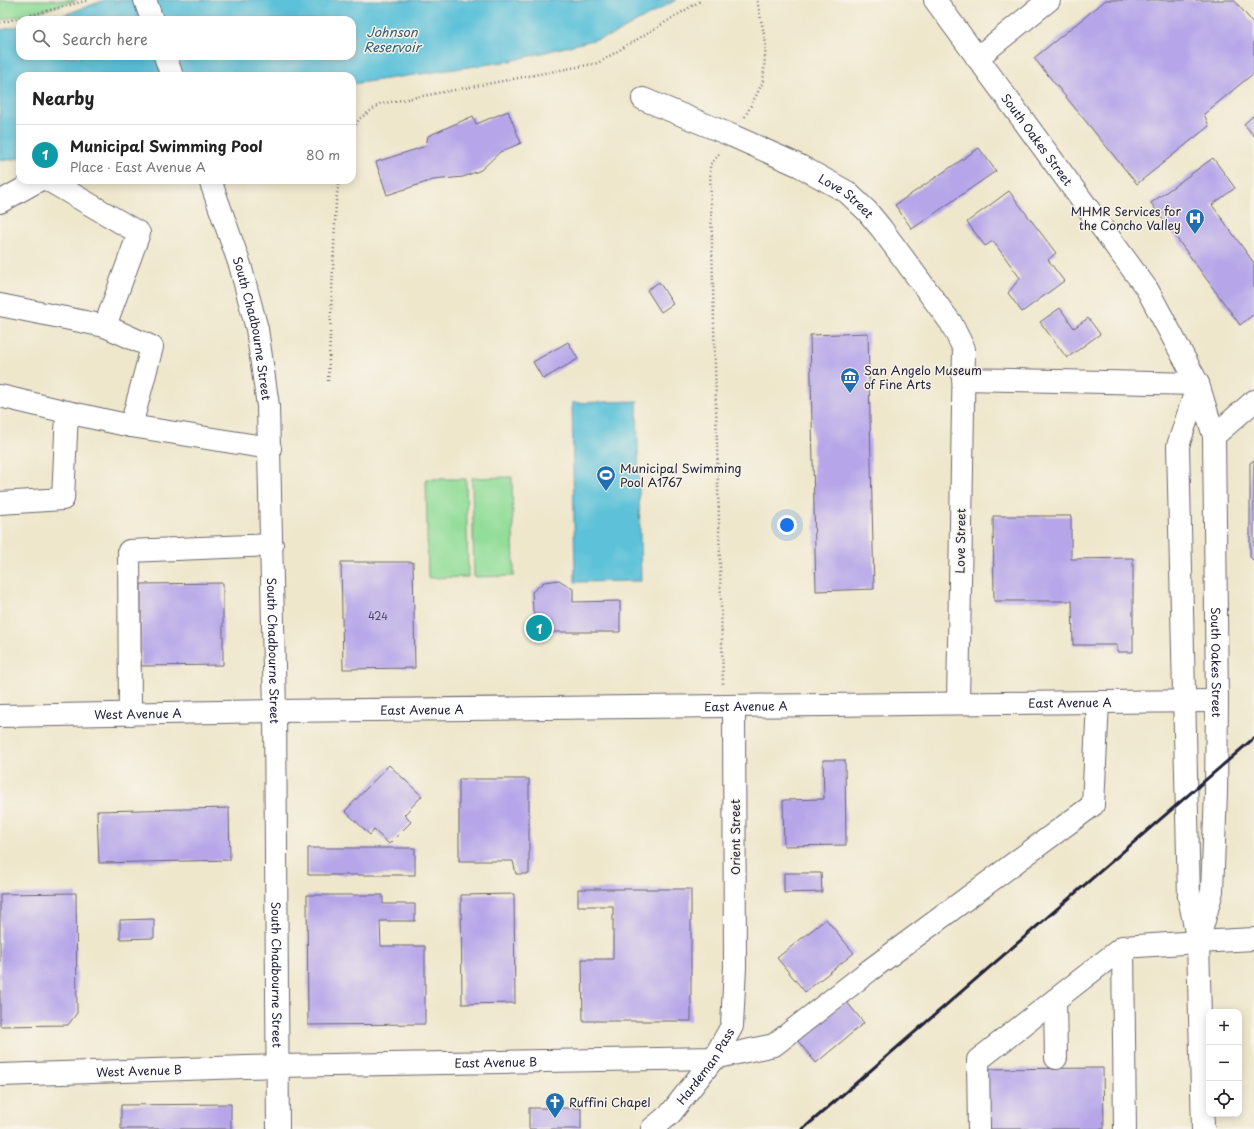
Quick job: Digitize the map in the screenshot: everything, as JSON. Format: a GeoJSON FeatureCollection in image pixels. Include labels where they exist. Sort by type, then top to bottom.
{"type":"FeatureCollection","features":[{"type":"Feature","properties":{"kind":"street"},"geometry":{"type":"LineString","coordinates":[[144,0],[150,16]]}},
{"type":"Feature","properties":{"kind":"street","name":"South Oakes Street"},"geometry":{"type":"LineString","coordinates":[[935,0],[1147,290],[1198,384],[1214,436],[1217,701],[1216,794],[1212,891],[1198,942]]}},
{"type":"Feature","properties":{"kind":"street"},"geometry":{"type":"LineString","coordinates":[[977,58],[1049,0]]}},
{"type":"Feature","properties":{"kind":"street"},"geometry":{"type":"LineString","coordinates":[[166,60],[171,72]]}},
{"type":"Feature","properties":{"kind":"street","name":"Love Street"},"geometry":{"type":"LineString","coordinates":[[643,98],[800,166],[847,192],[867,211],[881,228],[951,323],[964,349],[958,703]]}},
{"type":"Feature","properties":{"kind":"street"},"geometry":{"type":"LineString","coordinates":[[0,202],[32,184]]}},
{"type":"Feature","properties":{"kind":"street"},"geometry":{"type":"LineString","coordinates":[[55,184],[139,233],[105,326]]}},
{"type":"Feature","properties":{"kind":"street","name":"South Chadbourne Street"},"geometry":{"type":"LineString","coordinates":[[211,184],[240,265],[257,329],[268,406],[275,711],[278,1129]]}},
{"type":"Feature","properties":{"kind":"street"},"geometry":{"type":"LineString","coordinates":[[0,306],[105,326],[152,347],[131,426]]}},
{"type":"Feature","properties":{"kind":"street"},"geometry":{"type":"LineString","coordinates":[[963,379],[1198,384]]}},
{"type":"Feature","properties":{"kind":"street","name":"South Oakes Street"},"geometry":{"type":"LineString","coordinates":[[1198,384],[1178,446],[1189,897],[1198,942],[1203,1129]]}},
{"type":"Feature","properties":{"kind":"street"},"geometry":{"type":"LineString","coordinates":[[0,396],[131,426],[270,448]]}},
{"type":"Feature","properties":{"kind":"street"},"geometry":{"type":"LineString","coordinates":[[1214,436],[1254,401]]}},
{"type":"Feature","properties":{"kind":"street"},"geometry":{"type":"LineString","coordinates":[[0,503],[63,499],[68,412]]}},
{"type":"Feature","properties":{"kind":"street"},"geometry":{"type":"LineString","coordinates":[[130,714],[129,550],[272,545]]}},
{"type":"Feature","properties":{"kind":"street","name":"East Avenue A"},"geometry":{"type":"LineString","coordinates":[[275,711],[1217,701]]}},
{"type":"Feature","properties":{"kind":"street","name":"East Avenue B"},"geometry":{"type":"LineString","coordinates":[[278,1066],[714,1058],[774,1045],[870,970],[1093,805],[1098,702]]}},
{"type":"Feature","properties":{"kind":"street","name":"Orient Street"},"geometry":{"type":"LineString","coordinates":[[729,706],[736,967]]}},
{"type":"Feature","properties":{"kind":"street","name":"West Avenue A"},"geometry":{"type":"LineString","coordinates":[[0,716],[275,711]]}},
{"type":"Feature","properties":{"kind":"street"},"geometry":{"type":"LineString","coordinates":[[979,1129],[978,1060],[1123,948],[1254,939]]}},
{"type":"Feature","properties":{"kind":"street"},"geometry":{"type":"LineString","coordinates":[[1123,948],[1125,1129]]}},
{"type":"Feature","properties":{"kind":"street","name":"Hardeman Pass"},"geometry":{"type":"LineString","coordinates":[[652,1129],[671,1114],[714,1058],[732,1026],[736,967]]}},
{"type":"Feature","properties":{"kind":"street"},"geometry":{"type":"LineString","coordinates":[[1055,1000],[1056,1058]]}},
{"type":"Feature","properties":{"kind":"street","name":"West Avenue B"},"geometry":{"type":"LineString","coordinates":[[0,1075],[278,1066]]}},
{"type":"Feature","properties":{"kind":"path"},"geometry":{"type":"LineString","coordinates":[[27,16],[89,0]]}},
{"type":"Feature","properties":{"kind":"path"},"geometry":{"type":"LineString","coordinates":[[356,125],[359,119],[380,104],[598,63],[702,0]]}},
{"type":"Feature","properties":{"kind":"path"},"geometry":{"type":"LineString","coordinates":[[729,706],[710,165],[741,125],[763,82],[766,44],[757,0]]}},
{"type":"Feature","properties":{"kind":"path"},"geometry":{"type":"LineString","coordinates":[[0,23],[16,19]]}},
{"type":"Feature","properties":{"kind":"path"},"geometry":{"type":"LineString","coordinates":[[328,381],[336,201],[338,184]]}},
{"type":"Feature","properties":{"kind":"green space"},"geometry":{"type":"Polygon","coordinates":[[[0,0],[77,0],[41,11],[0,20],[0,0]]]}},
{"type":"Feature","properties":{"kind":"green space"},"geometry":{"type":"Polygon","coordinates":[[[512,477],[514,576],[474,577],[472,478],[512,477]]]}},
{"type":"Feature","properties":{"kind":"green space"},"geometry":{"type":"Polygon","coordinates":[[[426,479],[466,479],[468,577],[428,578],[426,479]]]}},
{"type":"Feature","properties":{"kind":"water","name":"Johnson Reservoir"},"geometry":{"type":"Polygon","coordinates":[[[105,0],[676,0],[613,35],[510,61],[356,83],[356,72],[16,72],[16,159],[0,161],[0,30],[16,27],[16,60],[356,60],[356,16],[61,16],[105,0]]]}},
{"type":"Feature","properties":{"kind":"water","name":"Municipal Swimming Pool A1767"},"geometry":{"type":"Polygon","coordinates":[[[637,401],[641,581],[575,582],[572,403],[637,401]]]}},
{"type":"Feature","properties":{"kind":"building"},"geometry":{"type":"Polygon","coordinates":[[[1106,0],[1234,0],[1254,24],[1254,73],[1204,114],[1209,126],[1137,184],[1034,58],[1106,0]]]}},
{"type":"Feature","properties":{"kind":"building"},"geometry":{"type":"Polygon","coordinates":[[[508,111],[521,143],[500,152],[481,170],[463,177],[433,180],[387,195],[376,162],[426,146],[428,136],[473,116],[476,124],[508,111]]]}},
{"type":"Feature","properties":{"kind":"building"},"geometry":{"type":"Polygon","coordinates":[[[1254,115],[1254,136],[1244,124],[1254,115]]]}},
{"type":"Feature","properties":{"kind":"building"},"geometry":{"type":"Polygon","coordinates":[[[979,148],[996,171],[912,229],[895,205],[979,148]]]}},
{"type":"Feature","properties":{"kind":"building"},"geometry":{"type":"Polygon","coordinates":[[[1213,158],[1235,188],[1212,205],[1254,263],[1254,314],[1240,325],[1151,203],[1213,158]]]}},
{"type":"Feature","properties":{"kind":"building"},"geometry":{"type":"Polygon","coordinates":[[[1009,191],[1056,253],[1048,260],[1064,281],[1022,312],[1008,293],[1020,278],[993,241],[985,246],[967,222],[1009,191]]]}},
{"type":"Feature","properties":{"kind":"building"},"geometry":{"type":"Polygon","coordinates":[[[659,282],[673,304],[661,312],[647,290],[659,282]]]}},
{"type":"Feature","properties":{"kind":"building"},"geometry":{"type":"Polygon","coordinates":[[[1060,308],[1074,328],[1088,318],[1100,334],[1067,358],[1040,322],[1060,308]]]}},
{"type":"Feature","properties":{"kind":"building"},"geometry":{"type":"Polygon","coordinates":[[[868,333],[874,589],[816,591],[810,335],[868,333]]]}},
{"type":"Feature","properties":{"kind":"building"},"geometry":{"type":"Polygon","coordinates":[[[568,342],[578,359],[543,379],[533,362],[568,342]]]}},
{"type":"Feature","properties":{"kind":"building"},"geometry":{"type":"Polygon","coordinates":[[[1254,460],[1254,561],[1250,557],[1250,463],[1254,460]]]}},
{"type":"Feature","properties":{"kind":"building"},"geometry":{"type":"Polygon","coordinates":[[[993,516],[1071,516],[1071,559],[1133,558],[1133,652],[1117,652],[1117,645],[1073,645],[1072,601],[994,601],[993,516]]]}},
{"type":"Feature","properties":{"kind":"building"},"geometry":{"type":"Polygon","coordinates":[[[341,562],[413,562],[415,668],[343,669],[341,562]]]}},
{"type":"Feature","properties":{"kind":"building"},"geometry":{"type":"Polygon","coordinates":[[[559,580],[573,589],[573,602],[620,601],[620,632],[552,632],[552,622],[546,622],[533,612],[532,592],[544,582],[559,580]]]}},
{"type":"Feature","properties":{"kind":"building"},"geometry":{"type":"Polygon","coordinates":[[[223,583],[223,665],[141,666],[141,584],[223,583]]]}},
{"type":"Feature","properties":{"kind":"building"},"geometry":{"type":"Polygon","coordinates":[[[823,760],[845,760],[846,845],[784,846],[783,800],[824,799],[823,760]]]}},
{"type":"Feature","properties":{"kind":"building"},"geometry":{"type":"Polygon","coordinates":[[[389,765],[422,796],[404,815],[411,822],[389,844],[374,830],[370,835],[345,811],[389,765]]]}},
{"type":"Feature","properties":{"kind":"building"},"geometry":{"type":"Polygon","coordinates":[[[459,779],[529,779],[529,874],[516,874],[513,861],[459,861],[459,779]]]}},
{"type":"Feature","properties":{"kind":"building"},"geometry":{"type":"Polygon","coordinates":[[[229,808],[230,860],[99,863],[97,811],[229,808]]]}},
{"type":"Feature","properties":{"kind":"building"},"geometry":{"type":"Polygon","coordinates":[[[308,848],[415,848],[415,875],[308,875],[308,848]]]}},
{"type":"Feature","properties":{"kind":"building"},"geometry":{"type":"Polygon","coordinates":[[[784,873],[821,873],[822,892],[784,893],[784,873]]]}},
{"type":"Feature","properties":{"kind":"building"},"geometry":{"type":"Polygon","coordinates":[[[578,889],[691,889],[691,1021],[583,1021],[582,959],[613,959],[613,906],[578,906],[578,889]]]}},
{"type":"Feature","properties":{"kind":"building"},"geometry":{"type":"Polygon","coordinates":[[[76,893],[77,1013],[68,1025],[0,1026],[0,894],[76,893]]]}},
{"type":"Feature","properties":{"kind":"building"},"geometry":{"type":"Polygon","coordinates":[[[514,894],[515,1003],[462,1004],[461,895],[514,894]]]}},
{"type":"Feature","properties":{"kind":"building"},"geometry":{"type":"Polygon","coordinates":[[[307,895],[383,895],[383,904],[415,904],[415,921],[380,921],[381,946],[425,946],[425,1024],[308,1025],[307,895]]]}},
{"type":"Feature","properties":{"kind":"building"},"geometry":{"type":"Polygon","coordinates":[[[154,919],[154,938],[120,939],[120,920],[154,919]]]}},
{"type":"Feature","properties":{"kind":"building"},"geometry":{"type":"Polygon","coordinates":[[[826,919],[854,953],[805,992],[777,958],[826,919]]]}},
{"type":"Feature","properties":{"kind":"building"},"geometry":{"type":"Polygon","coordinates":[[[846,1001],[864,1023],[816,1063],[797,1040],[846,1001]]]}},
{"type":"Feature","properties":{"kind":"building"},"geometry":{"type":"Polygon","coordinates":[[[1103,1068],[1104,1129],[982,1129],[981,1069],[1103,1068]]]}},
{"type":"Feature","properties":{"kind":"building"},"geometry":{"type":"Polygon","coordinates":[[[231,1104],[231,1129],[121,1129],[121,1105],[231,1104]]]}},
{"type":"Feature","properties":{"kind":"building","name":"Ruffini Chapel"},"geometry":{"type":"Polygon","coordinates":[[[529,1108],[581,1108],[581,1129],[529,1129],[529,1108]]]}},
{"type":"Feature","properties":{"kind":"railway"},"geometry":{"type":"LineString","coordinates":[[803,1129],[1254,738]]}},
{"type":"Feature","properties":{"kind":"place","name":"MHMR Services for the Concho Valley"},"geometry":{"type":"Point","coordinates":[1195,235]}},
{"type":"Feature","properties":{"kind":"place","name":"San Angelo Museum of Fine Arts"},"geometry":{"type":"Point","coordinates":[850,394]}},
{"type":"Feature","properties":{"kind":"place","name":"Municipal Swimming Pool A1767"},"geometry":{"type":"Point","coordinates":[606,492]}},
{"type":"Feature","properties":{"kind":"place","name":"Municipal Swimming Pool"},"geometry":{"type":"Point","coordinates":[539,628]}},
{"type":"Feature","properties":{"kind":"place","name":"Ruffini Chapel"},"geometry":{"type":"Point","coordinates":[555,1119]}}]}
